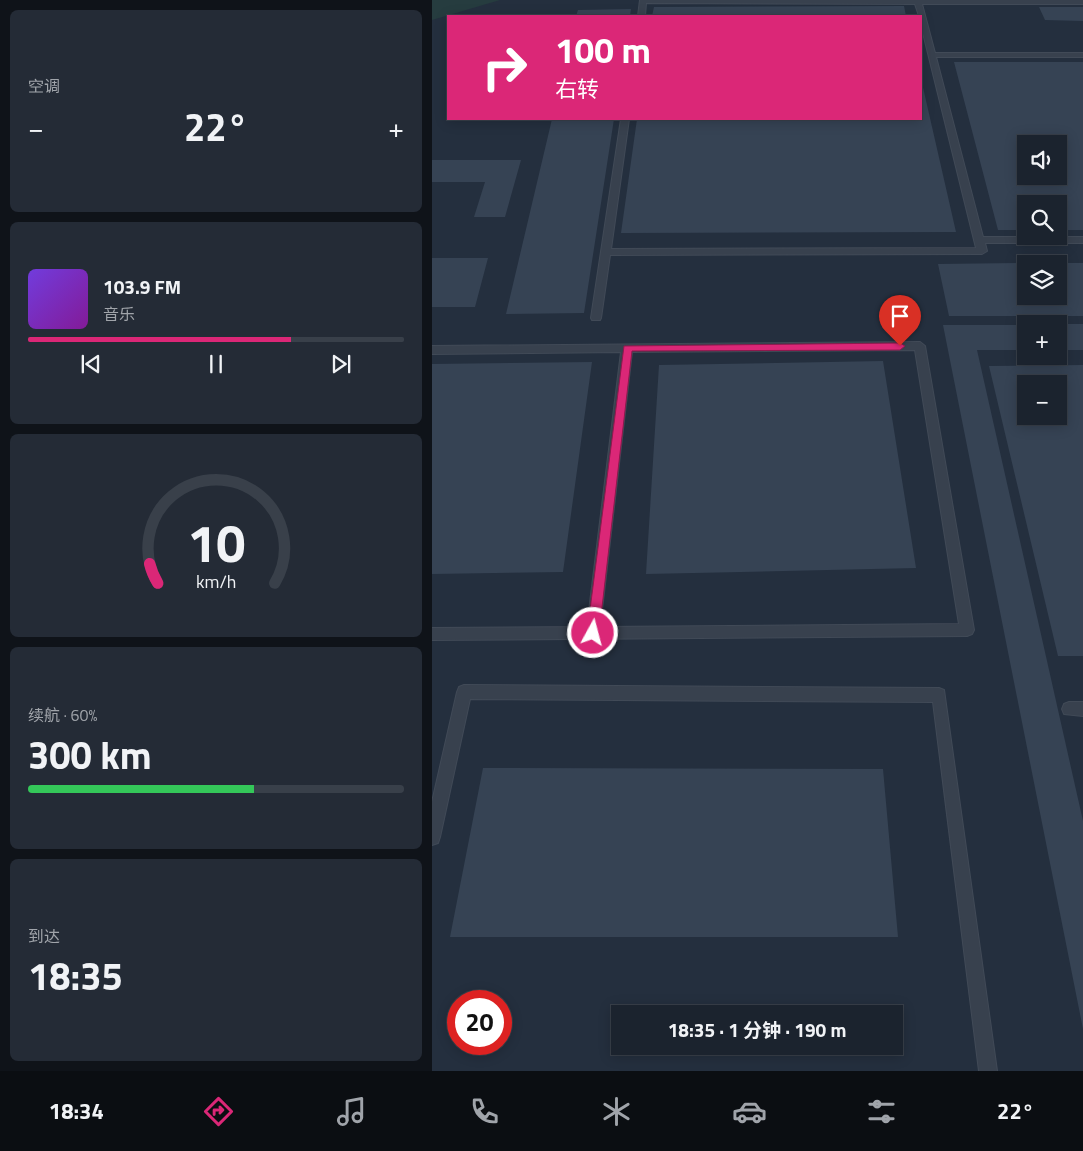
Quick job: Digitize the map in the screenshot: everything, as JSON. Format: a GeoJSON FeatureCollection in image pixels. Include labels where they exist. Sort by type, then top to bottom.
{"type":"FeatureCollection","features":[{"type":"Feature","properties":{"kind":"lane"},"geometry":{"type":"LineString","coordinates":[[641,15],[643,1],[1082,2]]}},
{"type":"Feature","properties":{"kind":"lane"},"geometry":{"type":"LineString","coordinates":[[918,1],[922,15]]}},
{"type":"Feature","properties":{"kind":"lane"},"geometry":{"type":"LineString","coordinates":[[606,252],[982,251],[922,17]]}},
{"type":"Feature","properties":{"kind":"lane"},"geometry":{"type":"LineString","coordinates":[[932,56],[1082,56]]}},
{"type":"Feature","properties":{"kind":"lane"},"geometry":{"type":"LineString","coordinates":[[596,318],[626,120]]}},
{"type":"Feature","properties":{"kind":"lane"},"geometry":{"type":"LineString","coordinates":[[980,240],[1082,240]]}},
{"type":"Feature","properties":{"kind":"lane"},"geometry":{"type":"LineString","coordinates":[[432,350],[920,346],[967,630],[432,634]]}},
{"type":"Feature","properties":{"kind":"lane"},"geometry":{"type":"LineString","coordinates":[[593,633],[627,348]]}},
{"type":"Feature","properties":{"kind":"lane"},"geometry":{"type":"LineString","coordinates":[[432,837],[464,692],[939,694],[988,1071]]}},
{"type":"Feature","properties":{"kind":"green space"},"geometry":{"type":"Polygon","coordinates":[[[432,0],[500,0],[447,15],[432,20],[432,0]]]}},
{"type":"Feature","properties":{"kind":"building"},"geometry":{"type":"Polygon","coordinates":[[[904,6],[906,15],[652,15],[654,7],[904,6]]]}},
{"type":"Feature","properties":{"kind":"building"},"geometry":{"type":"Polygon","coordinates":[[[1039,7],[1083,7],[1083,21],[1045,20],[1039,7]]]}},
{"type":"Feature","properties":{"kind":"building"},"geometry":{"type":"Polygon","coordinates":[[[631,9],[630,15],[576,15],[578,10],[631,9]]]}},
{"type":"Feature","properties":{"kind":"building"},"geometry":{"type":"Polygon","coordinates":[[[954,62],[1083,62],[1083,230],[1067,230],[1067,195],[1017,195],[1017,230],[998,230],[954,62]]]}},
{"type":"Feature","properties":{"kind":"building"},"geometry":{"type":"Polygon","coordinates":[[[922,83],[956,232],[621,233],[637,120],[922,120],[922,83]]]}},
{"type":"Feature","properties":{"kind":"building"},"geometry":{"type":"Polygon","coordinates":[[[552,120],[614,120],[584,313],[506,314],[552,120]]]}},
{"type":"Feature","properties":{"kind":"building"},"geometry":{"type":"Polygon","coordinates":[[[432,160],[521,160],[505,217],[474,217],[485,182],[432,182],[432,160]]]}},
{"type":"Feature","properties":{"kind":"building"},"geometry":{"type":"Polygon","coordinates":[[[432,258],[488,258],[475,307],[432,307],[432,258]]]}},
{"type":"Feature","properties":{"kind":"building"},"geometry":{"type":"Polygon","coordinates":[[[1017,263],[1017,305],[1067,305],[1067,263],[1083,263],[1083,316],[949,316],[938,264],[1017,263]]]}},
{"type":"Feature","properties":{"kind":"building"},"geometry":{"type":"Polygon","coordinates":[[[1067,324],[1083,324],[1083,350],[1067,350],[1067,324]]]}},
{"type":"Feature","properties":{"kind":"building"},"geometry":{"type":"Polygon","coordinates":[[[943,325],[1017,325],[1017,350],[977,350],[1083,821],[1083,1029],[943,325]]]}},
{"type":"Feature","properties":{"kind":"building"},"geometry":{"type":"Polygon","coordinates":[[[883,361],[916,568],[646,574],[659,365],[883,361]]]}},
{"type":"Feature","properties":{"kind":"building"},"geometry":{"type":"Polygon","coordinates":[[[592,362],[563,572],[432,574],[432,364],[592,362]]]}},
{"type":"Feature","properties":{"kind":"building"},"geometry":{"type":"Polygon","coordinates":[[[1083,365],[1083,656],[1058,656],[989,366],[1083,365]]]}},
{"type":"Feature","properties":{"kind":"building"},"geometry":{"type":"Polygon","coordinates":[[[483,768],[883,769],[898,937],[450,937],[483,768]]]}},
{"type":"Feature","properties":{"kind":"route"},"geometry":{"type":"LineString","coordinates":[[593,633],[627,348],[900,346]]}}]}
